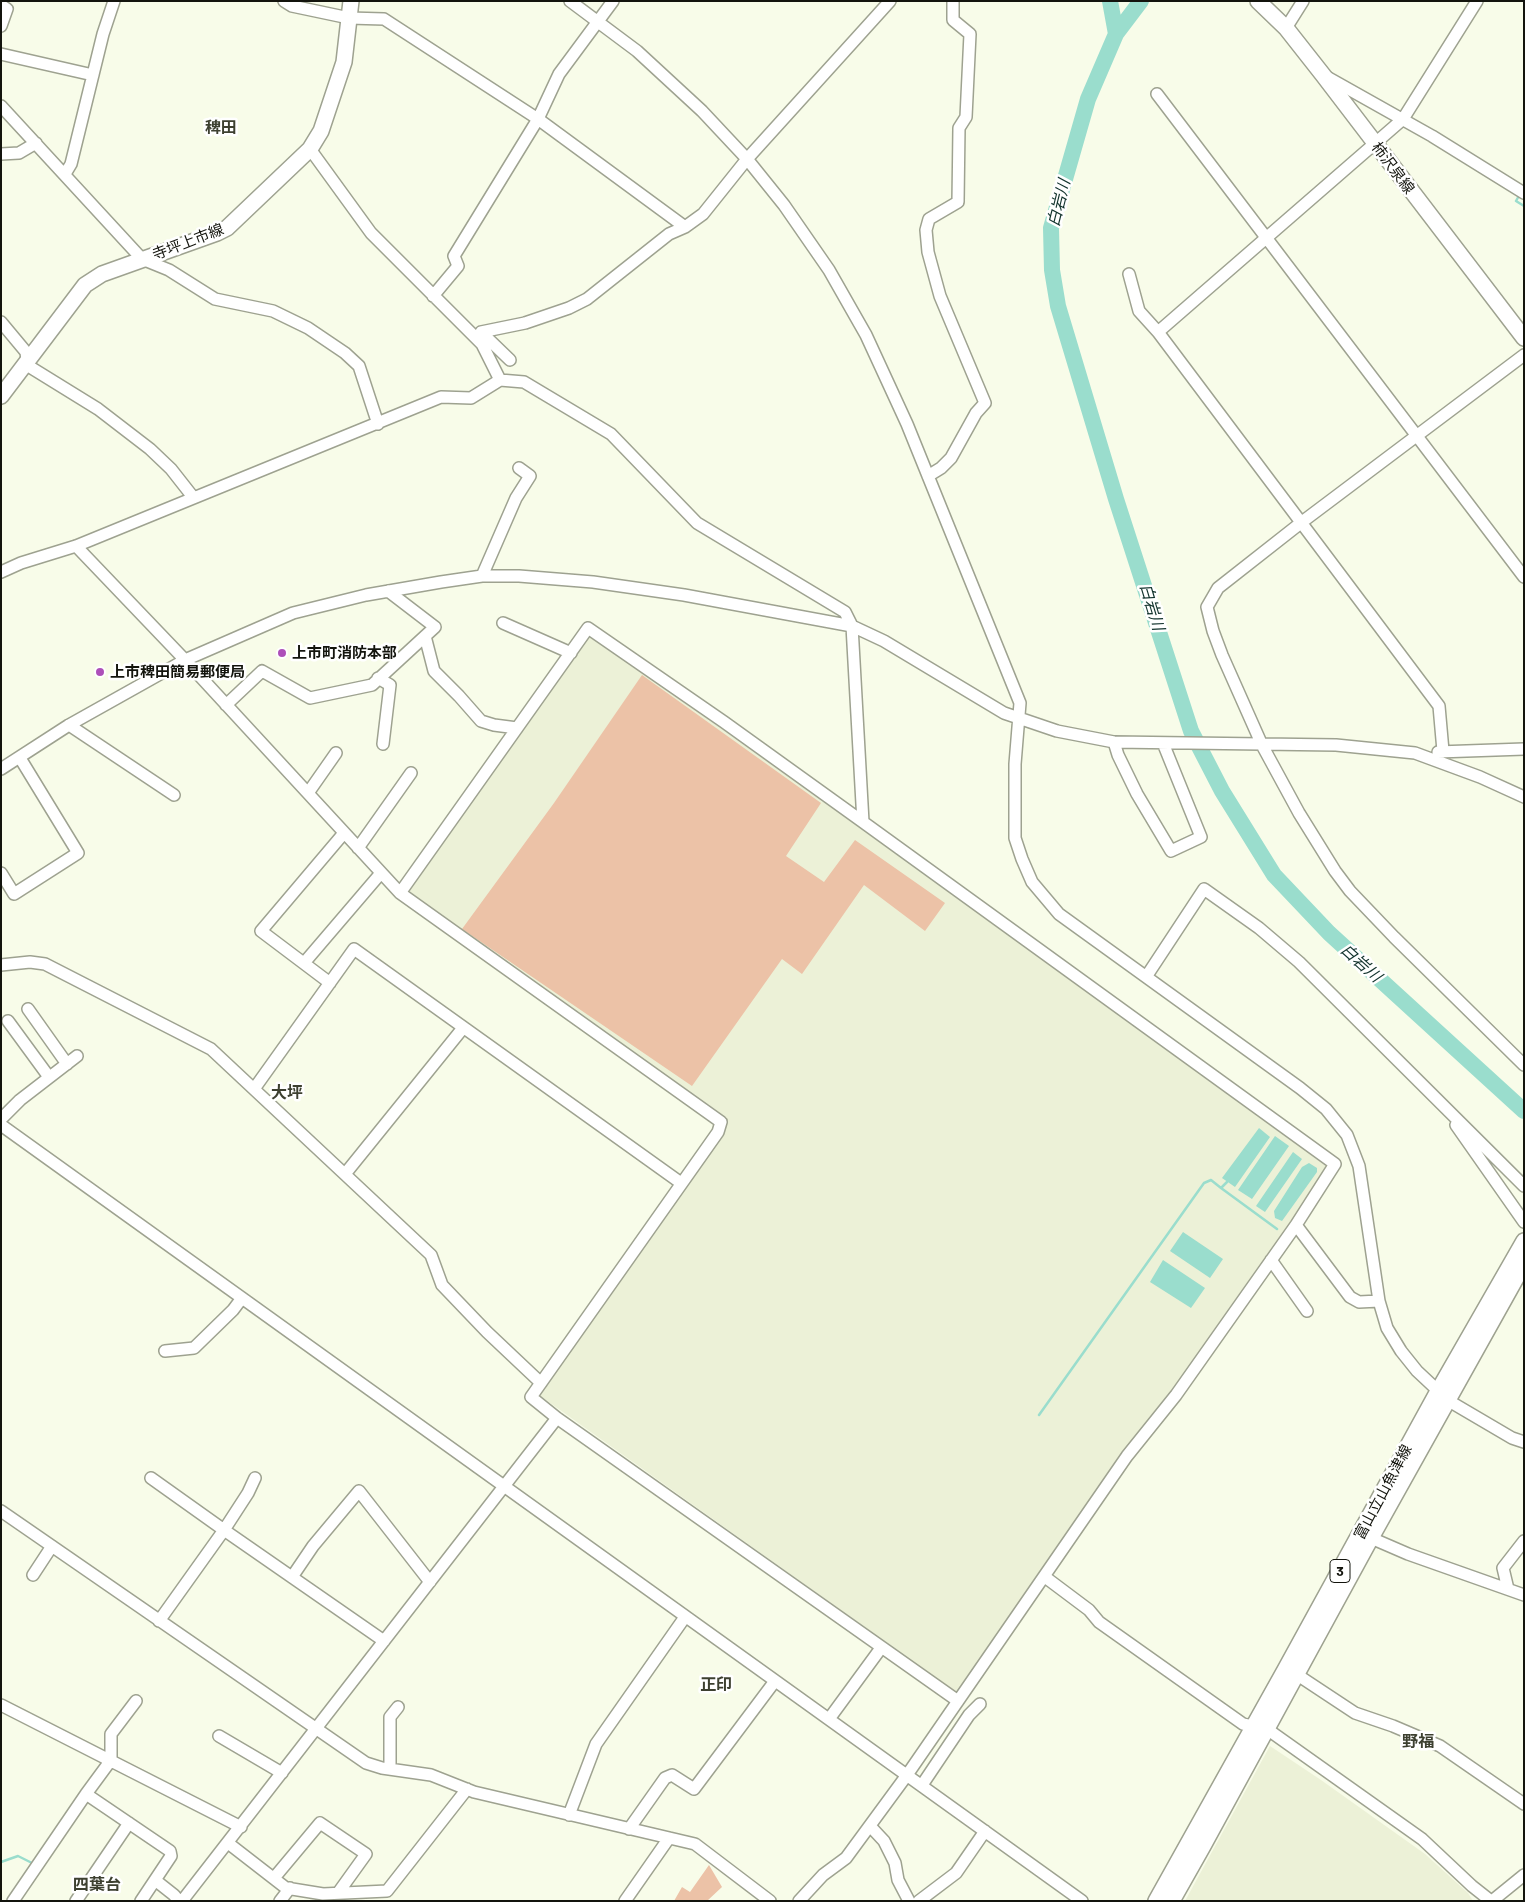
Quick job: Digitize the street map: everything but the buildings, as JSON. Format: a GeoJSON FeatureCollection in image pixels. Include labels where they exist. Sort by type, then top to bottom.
{"type":"FeatureCollection","features":[{"type":"Feature","properties":{"kind":"main road","name":"寺坪上市線"},"geometry":{"type":"LineString","coordinates":[[3,391],[86,286],[102,274],[227,228],[310,149],[321,131],[344,62],[351,1]]}},
{"type":"Feature","properties":{"kind":"main road","name":"柿沢泉線"},"geometry":{"type":"LineString","coordinates":[[1258,1],[1286,28],[1524,338]]}},
{"type":"Feature","properties":{"kind":"main road","name":"富山立山魚津線"},"geometry":{"type":"LineString","coordinates":[[1172,1901],[1204,1846],[1260,1728],[1296,1674],[1371,1538],[1524,1241]]}},
{"type":"Feature","properties":{"kind":"main road","name":"富山立山魚津線"},"geometry":{"type":"LineString","coordinates":[[1156,1901],[1260,1728],[1443,1396],[1524,1264]]}},
{"type":"Feature","properties":{"kind":"street"},"geometry":{"type":"LineString","coordinates":[[65,174],[70,164],[103,34],[114,1]]}},
{"type":"Feature","properties":{"kind":"street"},"geometry":{"type":"LineString","coordinates":[[284,1],[292,6],[349,18],[384,19],[538,119],[685,227]]}},
{"type":"Feature","properties":{"kind":"street"},"geometry":{"type":"LineString","coordinates":[[570,1],[638,52],[702,111],[747,159],[784,206],[829,270],[866,335],[928,476],[1020,703],[1015,764],[1015,838],[1032,882],[1059,914],[1300,1088],[1326,1109],[1347,1135],[1359,1166],[1379,1301],[1387,1328],[1401,1351],[1443,1396],[1512,1438],[1524,1442]]}},
{"type":"Feature","properties":{"kind":"street"},"geometry":{"type":"LineString","coordinates":[[433,296],[458,266],[454,256],[538,119],[559,74],[613,1]]}},
{"type":"Feature","properties":{"kind":"street"},"geometry":{"type":"LineString","coordinates":[[510,360],[481,332],[526,323],[569,308],[587,299],[669,234],[685,227],[703,214],[747,159],[890,1]]}},
{"type":"Feature","properties":{"kind":"street"},"geometry":{"type":"LineString","coordinates":[[928,476],[941,468],[951,458],[976,413],[985,403],[940,296],[928,252],[926,230],[929,219],[958,202],[958,128],[966,117],[970,34],[952,20],[953,1]]}},
{"type":"Feature","properties":{"kind":"street"},"geometry":{"type":"LineString","coordinates":[[1286,28],[1303,1]]}},
{"type":"Feature","properties":{"kind":"street"},"geometry":{"type":"LineString","coordinates":[[1158,332],[1403,119],[1476,1]]}},
{"type":"Feature","properties":{"kind":"street"},"geometry":{"type":"LineString","coordinates":[[1,5],[7,9],[1,26]]}},
{"type":"Feature","properties":{"kind":"street"},"geometry":{"type":"LineString","coordinates":[[1,54],[93,75]]}},
{"type":"Feature","properties":{"kind":"street"},"geometry":{"type":"LineString","coordinates":[[1323,75],[1432,136],[1524,193]]}},
{"type":"Feature","properties":{"kind":"street"},"geometry":{"type":"LineString","coordinates":[[1157,94],[1524,577]]}},
{"type":"Feature","properties":{"kind":"street"},"geometry":{"type":"LineString","coordinates":[[1,106],[142,259],[169,270],[215,299],[273,311],[308,328],[345,353],[359,366],[378,424]]}},
{"type":"Feature","properties":{"kind":"street"},"geometry":{"type":"LineString","coordinates":[[1,154],[20,154],[36,143]]}},
{"type":"Feature","properties":{"kind":"street"},"geometry":{"type":"LineString","coordinates":[[310,149],[371,233],[482,344],[500,380]]}},
{"type":"Feature","properties":{"kind":"street"},"geometry":{"type":"LineString","coordinates":[[1129,274],[1139,311],[1158,332],[1439,706],[1443,751]]}},
{"type":"Feature","properties":{"kind":"street"},"geometry":{"type":"LineString","coordinates":[[1,322],[26,352],[30,367],[98,409],[150,449],[171,469],[193,497]]}},
{"type":"Feature","properties":{"kind":"street"},"geometry":{"type":"LineString","coordinates":[[1524,355],[1416,435],[1218,588],[1207,607],[1212,631],[1262,745],[1299,813],[1350,891],[1524,1065]]}},
{"type":"Feature","properties":{"kind":"street"},"geometry":{"type":"LineString","coordinates":[[1,572],[21,563],[76,546],[441,397],[471,398],[500,380],[524,382],[611,434],[697,523],[845,612],[852,626],[863,822]]}},
{"type":"Feature","properties":{"kind":"street"},"geometry":{"type":"LineString","coordinates":[[482,576],[516,498],[530,476],[519,468]]}},
{"type":"Feature","properties":{"kind":"street"},"geometry":{"type":"LineString","coordinates":[[76,546],[185,660],[400,893],[721,1122],[718,1132],[531,1397],[557,1418],[880,1648],[958,1701]]}},
{"type":"Feature","properties":{"kind":"street"},"geometry":{"type":"LineString","coordinates":[[1,769],[69,725],[185,660],[293,613],[388,591],[482,576],[519,576],[593,582],[684,595],[852,626],[884,641],[1004,713],[1057,731],[1114,742],[1336,745],[1415,753],[1524,749]]}},
{"type":"Feature","properties":{"kind":"street"},"geometry":{"type":"LineString","coordinates":[[226,705],[262,671],[310,698],[372,685],[435,627],[388,591]]}},
{"type":"Feature","properties":{"kind":"street"},"geometry":{"type":"LineString","coordinates":[[503,623],[571,653]]}},
{"type":"Feature","properties":{"kind":"street"},"geometry":{"type":"LineString","coordinates":[[400,893],[588,628],[724,722],[1335,1164],[1296,1225],[1176,1395],[1127,1456],[908,1775],[846,1858],[823,1875],[802,1897],[815,1901]]}},
{"type":"Feature","properties":{"kind":"street"},"geometry":{"type":"LineString","coordinates":[[424,636],[434,671],[481,722],[517,728]]}},
{"type":"Feature","properties":{"kind":"street"},"geometry":{"type":"LineString","coordinates":[[378,678],[390,685],[383,744]]}},
{"type":"Feature","properties":{"kind":"street"},"geometry":{"type":"LineString","coordinates":[[69,725],[174,795]]}},
{"type":"Feature","properties":{"kind":"street"},"geometry":{"type":"LineString","coordinates":[[1114,742],[1118,756],[1137,794],[1171,851],[1201,837],[1163,743]]}},
{"type":"Feature","properties":{"kind":"street"},"geometry":{"type":"LineString","coordinates":[[308,793],[336,753]]}},
{"type":"Feature","properties":{"kind":"street"},"geometry":{"type":"LineString","coordinates":[[1415,753],[1480,777],[1524,797]]}},
{"type":"Feature","properties":{"kind":"street"},"geometry":{"type":"LineString","coordinates":[[1,873],[14,894],[78,853],[20,758]]}},
{"type":"Feature","properties":{"kind":"street"},"geometry":{"type":"LineString","coordinates":[[358,848],[411,773]]}},
{"type":"Feature","properties":{"kind":"street"},"geometry":{"type":"LineString","coordinates":[[330,983],[261,931],[344,833]]}},
{"type":"Feature","properties":{"kind":"street"},"geometry":{"type":"LineString","coordinates":[[304,964],[381,873]]}},
{"type":"Feature","properties":{"kind":"street"},"geometry":{"type":"LineString","coordinates":[[1146,977],[1204,889],[1259,928],[1299,962],[1524,1186]]}},
{"type":"Feature","properties":{"kind":"street"},"geometry":{"type":"LineString","coordinates":[[254,1089],[354,949],[682,1183]]}},
{"type":"Feature","properties":{"kind":"street"},"geometry":{"type":"LineString","coordinates":[[1,965],[30,962],[45,964],[211,1049],[431,1255],[442,1285],[486,1332],[541,1383]]}},
{"type":"Feature","properties":{"kind":"street"},"geometry":{"type":"LineString","coordinates":[[28,1009],[67,1064]]}},
{"type":"Feature","properties":{"kind":"street"},"geometry":{"type":"LineString","coordinates":[[8,1021],[50,1077]]}},
{"type":"Feature","properties":{"kind":"street"},"geometry":{"type":"LineString","coordinates":[[345,1174],[464,1028]]}},
{"type":"Feature","properties":{"kind":"street"},"geometry":{"type":"LineString","coordinates":[[1,1119],[20,1100],[77,1056]]}},
{"type":"Feature","properties":{"kind":"street"},"geometry":{"type":"LineString","coordinates":[[1456,1119],[1457,1127],[1524,1222]]}},
{"type":"Feature","properties":{"kind":"street"},"geometry":{"type":"LineString","coordinates":[[1,1126],[1082,1901]]}},
{"type":"Feature","properties":{"kind":"street"},"geometry":{"type":"LineString","coordinates":[[1296,1225],[1350,1297],[1359,1302],[1379,1301]]}},
{"type":"Feature","properties":{"kind":"street"},"geometry":{"type":"LineString","coordinates":[[1271,1260],[1307,1311]]}},
{"type":"Feature","properties":{"kind":"street"},"geometry":{"type":"LineString","coordinates":[[165,1351],[194,1348],[233,1310],[242,1298]]}},
{"type":"Feature","properties":{"kind":"street"},"geometry":{"type":"LineString","coordinates":[[155,1880],[181,1901],[557,1418]]}},
{"type":"Feature","properties":{"kind":"street"},"geometry":{"type":"LineString","coordinates":[[151,1478],[384,1641]]}},
{"type":"Feature","properties":{"kind":"street"},"geometry":{"type":"LineString","coordinates":[[160,1621],[224,1530],[248,1493],[255,1478]]}},
{"type":"Feature","properties":{"kind":"street"},"geometry":{"type":"LineString","coordinates":[[292,1577],[313,1546],[359,1491],[430,1582]]}},
{"type":"Feature","properties":{"kind":"street"},"geometry":{"type":"LineString","coordinates":[[4,1518],[52,1546],[366,1763],[390,1769],[431,1775],[467,1789],[695,1844],[770,1901]]}},
{"type":"Feature","properties":{"kind":"street"},"geometry":{"type":"LineString","coordinates":[[1371,1538],[1408,1554],[1524,1594]]}},
{"type":"Feature","properties":{"kind":"street"},"geometry":{"type":"LineString","coordinates":[[1508,1589],[1503,1568],[1524,1541]]}},
{"type":"Feature","properties":{"kind":"street"},"geometry":{"type":"LineString","coordinates":[[33,1575],[52,1546]]}},
{"type":"Feature","properties":{"kind":"street"},"geometry":{"type":"LineString","coordinates":[[1045,1577],[1089,1610],[1107,1628],[1243,1724],[1260,1728],[1422,1839],[1472,1886],[1492,1901],[1524,1875]]}},
{"type":"Feature","properties":{"kind":"street"},"geometry":{"type":"LineString","coordinates":[[569,1815],[596,1744],[685,1616]]}},
{"type":"Feature","properties":{"kind":"street"},"geometry":{"type":"LineString","coordinates":[[829,1719],[880,1648]]}},
{"type":"Feature","properties":{"kind":"street"},"geometry":{"type":"LineString","coordinates":[[1296,1674],[1355,1714],[1393,1726],[1440,1746],[1524,1804]]}},
{"type":"Feature","properties":{"kind":"street"},"geometry":{"type":"LineString","coordinates":[[629,1829],[665,1778],[672,1775],[694,1788],[775,1681]]}},
{"type":"Feature","properties":{"kind":"street"},"geometry":{"type":"LineString","coordinates":[[13,1901],[111,1760],[111,1734],[136,1700]]}},
{"type":"Feature","properties":{"kind":"street"},"geometry":{"type":"LineString","coordinates":[[922,1785],[969,1715],[980,1704]]}},
{"type":"Feature","properties":{"kind":"street"},"geometry":{"type":"LineString","coordinates":[[1,1705],[241,1826]]}},
{"type":"Feature","properties":{"kind":"street"},"geometry":{"type":"LineString","coordinates":[[390,1769],[390,1717],[398,1707]]}},
{"type":"Feature","properties":{"kind":"street"},"geometry":{"type":"LineString","coordinates":[[219,1736],[282,1773]]}},
{"type":"Feature","properties":{"kind":"street"},"geometry":{"type":"LineString","coordinates":[[228,1843],[286,1888],[323,1894],[387,1891],[467,1789]]}},
{"type":"Feature","properties":{"kind":"street"},"geometry":{"type":"LineString","coordinates":[[86,1794],[170,1851],[171,1856],[141,1901]]}},
{"type":"Feature","properties":{"kind":"street"},"geometry":{"type":"LineString","coordinates":[[274,1878],[320,1823],[366,1854],[338,1893]]}},
{"type":"Feature","properties":{"kind":"street"},"geometry":{"type":"LineString","coordinates":[[76,1901],[129,1824]]}},
{"type":"Feature","properties":{"kind":"street"},"geometry":{"type":"LineString","coordinates":[[870,1826],[884,1840],[896,1863],[898,1880],[909,1901]]}},
{"type":"Feature","properties":{"kind":"street"},"geometry":{"type":"LineString","coordinates":[[918,1901],[956,1873],[985,1831]]}},
{"type":"Feature","properties":{"kind":"street"},"geometry":{"type":"LineString","coordinates":[[625,1901],[669,1838]]}},
{"type":"Feature","properties":{"kind":"street"},"geometry":{"type":"LineString","coordinates":[[280,1901],[290,1888]]}},
{"type":"Feature","properties":{"kind":"shaded area"},"geometry":{"type":"Polygon","coordinates":[[[588,634],[1014,936],[1330,1166],[1195,1360],[957,1693],[539,1395],[725,1129],[727,1118],[406,892],[588,634]]]}},
{"type":"Feature","properties":{"kind":"shaded area"},"geometry":{"type":"Polygon","coordinates":[[[642,675],[821,803],[786,856],[824,882],[855,840],[945,903],[925,931],[864,885],[802,974],[782,959],[692,1086],[462,929],[554,803],[642,675]]]}},
{"type":"Feature","properties":{"kind":"shaded area"},"geometry":{"type":"Polygon","coordinates":[[[1270,1746],[1425,1854],[1468,1893],[1473,1901],[1185,1901],[1270,1746]]]}},
{"type":"Feature","properties":{"kind":"shaded area"},"geometry":{"type":"Polygon","coordinates":[[[709,1865],[722,1887],[707,1901],[674,1901],[682,1887],[690,1892],[709,1865]]]}},
{"type":"Feature","properties":{"kind":"water"},"geometry":{"type":"Polygon","coordinates":[[[1259,1128],[1270,1137],[1235,1187],[1222,1178],[1259,1128]]]}},
{"type":"Feature","properties":{"kind":"water"},"geometry":{"type":"Polygon","coordinates":[[[1275,1136],[1289,1146],[1252,1199],[1238,1190],[1275,1136]]]}},
{"type":"Feature","properties":{"kind":"water"},"geometry":{"type":"Polygon","coordinates":[[[1293,1152],[1302,1159],[1265,1212],[1256,1206],[1293,1152]]]}},
{"type":"Feature","properties":{"kind":"water"},"geometry":{"type":"Polygon","coordinates":[[[1309,1163],[1317,1168],[1317,1172],[1282,1221],[1275,1218],[1274,1211],[1302,1167],[1309,1163]]]}},
{"type":"Feature","properties":{"kind":"water"},"geometry":{"type":"Polygon","coordinates":[[[1183,1232],[1223,1259],[1210,1278],[1170,1251],[1183,1232]]]}},
{"type":"Feature","properties":{"kind":"water"},"geometry":{"type":"Polygon","coordinates":[[[1163,1260],[1205,1288],[1191,1308],[1150,1282],[1163,1260]]]}},
{"type":"Feature","properties":{"kind":"waterway"},"geometry":{"type":"LineString","coordinates":[[1110,1],[1116,34]]}},
{"type":"Feature","properties":{"kind":"waterway","name":"白岩川"},"geometry":{"type":"LineString","coordinates":[[1141,1],[1116,34],[1088,99],[1051,228],[1052,270],[1058,306],[1116,499],[1191,731],[1222,791],[1274,875],[1329,933],[1524,1111]]}},
{"type":"Feature","properties":{"kind":"waterway"},"geometry":{"type":"LineString","coordinates":[[1520,194],[1516,201],[1524,206]]}},
{"type":"Feature","properties":{"kind":"waterway"},"geometry":{"type":"LineString","coordinates":[[1039,1415],[1204,1183],[1211,1180],[1221,1188]]}},
{"type":"Feature","properties":{"kind":"waterway"},"geometry":{"type":"LineString","coordinates":[[1227,1182],[1221,1188],[1277,1229]]}},
{"type":"Feature","properties":{"kind":"waterway"},"geometry":{"type":"LineString","coordinates":[[1,1862],[18,1856],[32,1863]]}},
{"type":"Feature","properties":{"kind":"place","name":"上市町消防本部"},"geometry":{"type":"Point","coordinates":[282,653]}},
{"type":"Feature","properties":{"kind":"place","name":"上市稗田簡易郵便局"},"geometry":{"type":"Point","coordinates":[100,672]}},
{"type":"Feature","properties":{"kind":"district","name":"稗田"},"geometry":{"type":"Point","coordinates":[221,128]}},
{"type":"Feature","properties":{"kind":"district","name":"大坪"},"geometry":{"type":"Point","coordinates":[287,1093]}},
{"type":"Feature","properties":{"kind":"district","name":"正印"},"geometry":{"type":"Point","coordinates":[716,1685]}},
{"type":"Feature","properties":{"kind":"district","name":"野福"},"geometry":{"type":"Point","coordinates":[1418,1742]}},
{"type":"Feature","properties":{"kind":"district","name":"四葉台"},"geometry":{"type":"Point","coordinates":[97,1885]}}]}
